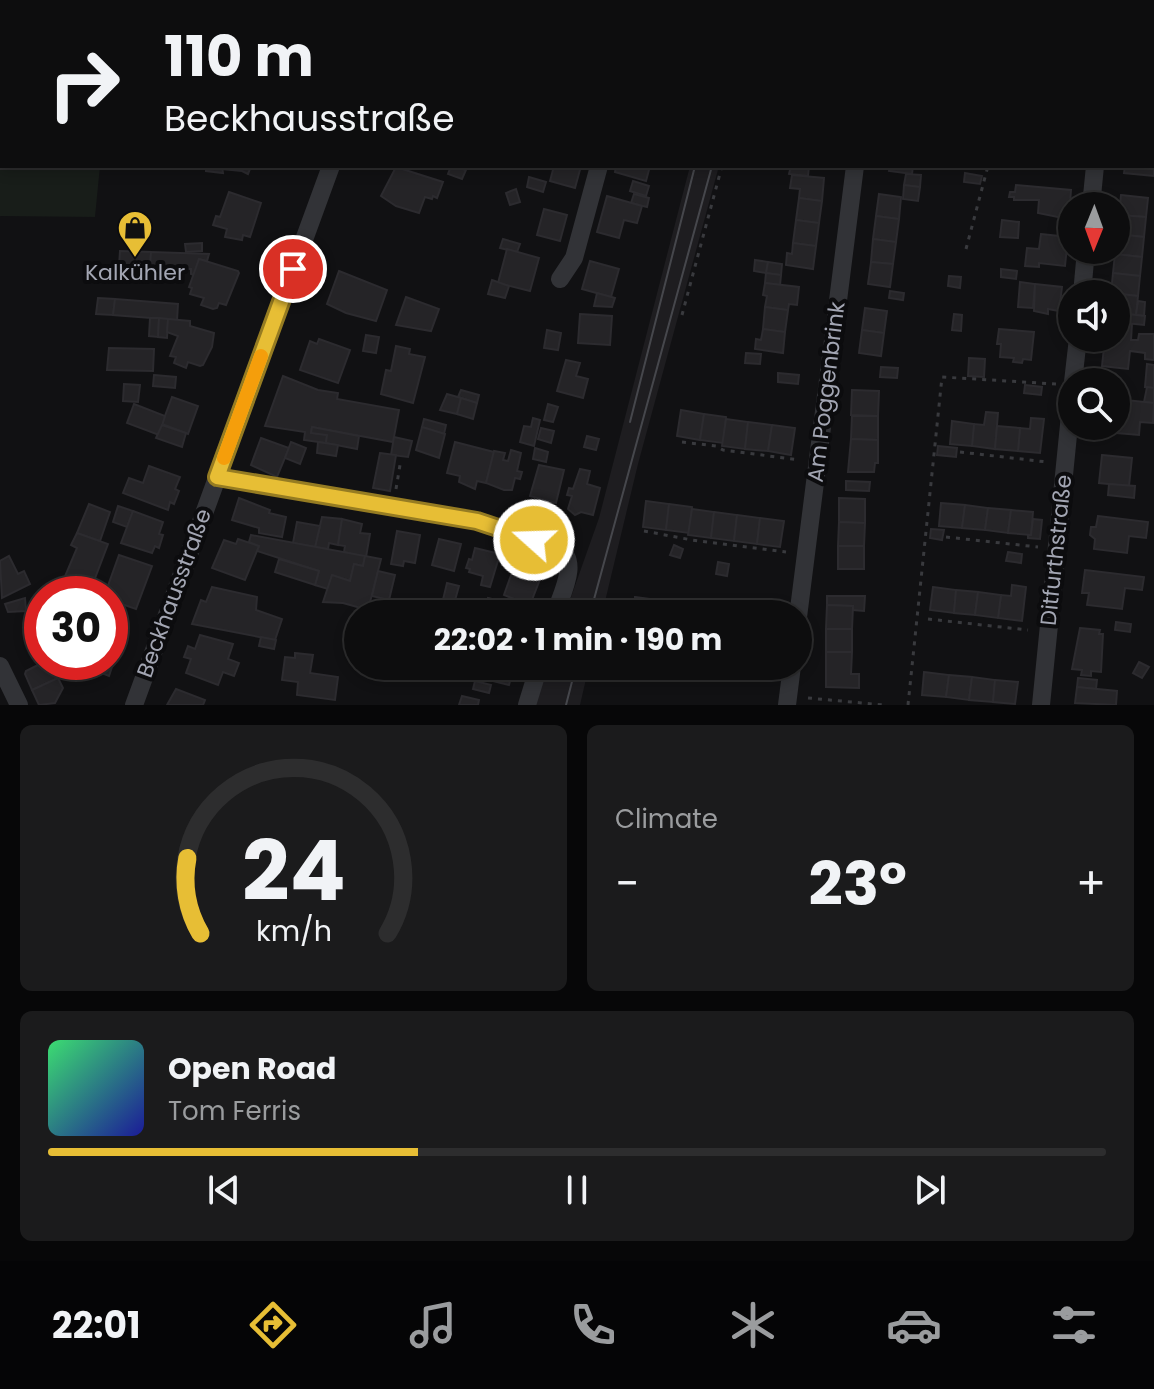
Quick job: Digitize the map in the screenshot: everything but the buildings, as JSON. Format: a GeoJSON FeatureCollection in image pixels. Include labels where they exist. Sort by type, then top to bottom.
{"type":"FeatureCollection","features":[{"type":"Feature","properties":{"kind":"street","name":"Beckhausstraße"},"geometry":{"type":"LineString","coordinates":[[134,705],[330,168]]}},
{"type":"Feature","properties":{"kind":"street"},"geometry":{"type":"LineString","coordinates":[[560,279],[574,258],[598,168]]}},
{"type":"Feature","properties":{"kind":"street","name":"Am Poggenbrink"},"geometry":{"type":"LineString","coordinates":[[800,600],[855,168]]}},
{"type":"Feature","properties":{"kind":"street"},"geometry":{"type":"LineString","coordinates":[[1092,192],[1095,168]]}},
{"type":"Feature","properties":{"kind":"street","name":"Ditfurthstraße"},"geometry":{"type":"LineString","coordinates":[[1041,705],[1066,440]]}},
{"type":"Feature","properties":{"kind":"street"},"geometry":{"type":"LineString","coordinates":[[217,477],[486,524],[565,552],[569,570],[559,600]]}},
{"type":"Feature","properties":{"kind":"street"},"geometry":{"type":"LineString","coordinates":[[0,666],[19,705]]}},
{"type":"Feature","properties":{"kind":"street"},"geometry":{"type":"LineString","coordinates":[[527,705],[535,680]]}},
{"type":"Feature","properties":{"kind":"street"},"geometry":{"type":"LineString","coordinates":[[788,701],[790,680]]}},
{"type":"Feature","properties":{"kind":"path"},"geometry":{"type":"LineString","coordinates":[[682,315],[721,168]]}},
{"type":"Feature","properties":{"kind":"path"},"geometry":{"type":"LineString","coordinates":[[966,249],[987,168]]}},
{"type":"Feature","properties":{"kind":"path"},"geometry":{"type":"LineString","coordinates":[[908,705],[942,377],[1058,386]]}},
{"type":"Feature","properties":{"kind":"path"},"geometry":{"type":"LineString","coordinates":[[682,442],[817,462]]}},
{"type":"Feature","properties":{"kind":"path"},"geometry":{"type":"LineString","coordinates":[[960,452],[1065,464]]}},
{"type":"Feature","properties":{"kind":"path"},"geometry":{"type":"LineString","coordinates":[[393,507],[400,465]]}},
{"type":"Feature","properties":{"kind":"path"},"geometry":{"type":"LineString","coordinates":[[644,531],[806,554]]}},
{"type":"Feature","properties":{"kind":"path"},"geometry":{"type":"LineString","coordinates":[[946,537],[1057,549]]}},
{"type":"Feature","properties":{"kind":"path"},"geometry":{"type":"LineString","coordinates":[[928,619],[1048,632]]}},
{"type":"Feature","properties":{"kind":"path"},"geometry":{"type":"LineString","coordinates":[[788,701],[884,705]]}},
{"type":"Feature","properties":{"kind":"shaded area"},"geometry":{"type":"Polygon","coordinates":[[[0,168],[100,168],[95,217],[0,216],[0,168]]]}},
{"type":"Feature","properties":{"kind":"shaded area"},"geometry":{"type":"Polygon","coordinates":[[[689,168],[718,168],[638,464],[605,600],[570,600],[599,518],[689,168]]]}},
{"type":"Feature","properties":{"kind":"shaded area"},"geometry":{"type":"Polygon","coordinates":[[[543,680],[586,680],[580,705],[535,705],[543,680]]]}},
{"type":"Feature","properties":{"kind":"tram line"},"geometry":{"type":"LineString","coordinates":[[630,422],[694,168]]}},
{"type":"Feature","properties":{"kind":"tram line"},"geometry":{"type":"LineString","coordinates":[[594,600],[711,168]]}},
{"type":"Feature","properties":{"kind":"tram line"},"geometry":{"type":"LineString","coordinates":[[566,705],[572,680]]}},
{"type":"Feature","properties":{"kind":"slow traffic"},"geometry":{"type":"LineString","coordinates":[[224,458],[261,356]]}},
{"type":"Feature","properties":{"kind":"place","name":"Kalkühler"},"geometry":{"type":"Point","coordinates":[135,259]}},
{"type":"Feature","properties":{"kind":"route"},"geometry":{"type":"LineString","coordinates":[[293,269],[217,477],[477,521],[534,540]]}}]}
